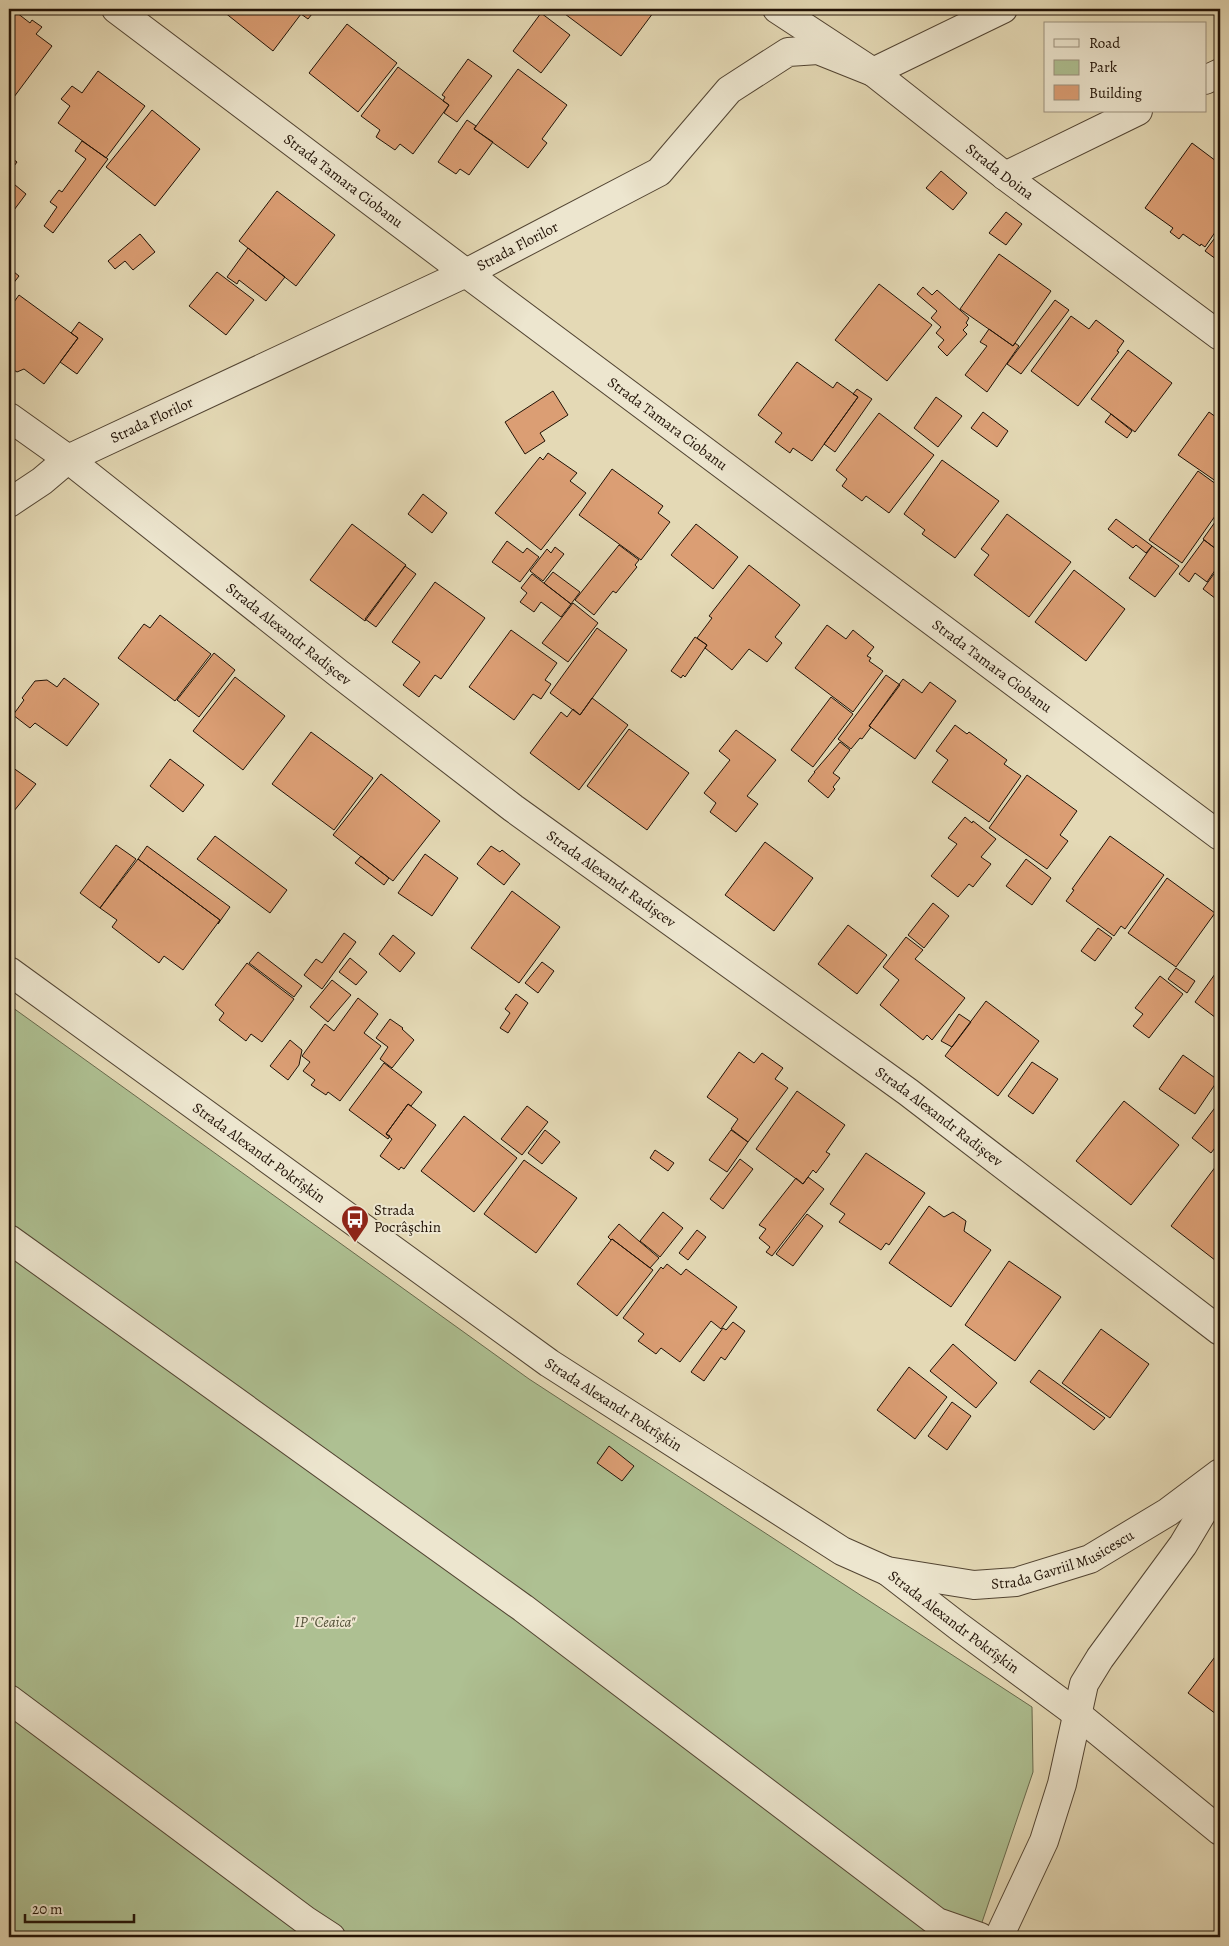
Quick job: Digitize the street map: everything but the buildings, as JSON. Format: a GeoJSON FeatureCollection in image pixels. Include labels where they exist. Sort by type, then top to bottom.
{"type":"FeatureCollection","features":[{"type":"Feature","properties":{"kind":"street","name":"Strada Tamara Ciobanu"},"geometry":{"type":"LineString","coordinates":[[116,9],[1220,836]]}},
{"type":"Feature","properties":{"kind":"street","name":"Strada Doina"},"geometry":{"type":"LineString","coordinates":[[777,9],[873,72],[1005,176],[1220,336]]}},
{"type":"Feature","properties":{"kind":"street"},"geometry":{"type":"LineString","coordinates":[[873,72],[1003,9]]}},
{"type":"Feature","properties":{"kind":"street","name":"Strada Florilor"},"geometry":{"type":"LineString","coordinates":[[9,503],[42,481],[68,459],[466,273],[659,172],[729,90],[788,52],[818,50],[873,72]]}},
{"type":"Feature","properties":{"kind":"street"},"geometry":{"type":"LineString","coordinates":[[1206,80],[1220,73]]}},
{"type":"Feature","properties":{"kind":"street"},"geometry":{"type":"LineString","coordinates":[[1005,176],[1136,112]]}},
{"type":"Feature","properties":{"kind":"street","name":"Strada Alexandr Radișcev"},"geometry":{"type":"LineString","coordinates":[[9,417],[68,459],[338,673],[513,808],[908,1092],[1220,1331]]}},
{"type":"Feature","properties":{"kind":"street","name":"Strada Alexandr Pokrîșkin"},"geometry":{"type":"LineString","coordinates":[[9,971],[549,1363],[842,1551],[887,1571],[1077,1714],[1220,1831]]}},
{"type":"Feature","properties":{"kind":"street"},"geometry":{"type":"LineString","coordinates":[[9,1240],[523,1608],[931,1930],[980,1937]]}},
{"type":"Feature","properties":{"kind":"street","name":"Strada Gavriil Musicescu"},"geometry":{"type":"LineString","coordinates":[[887,1571],[974,1585],[1016,1582],[1053,1572],[1090,1559],[1168,1512],[1220,1473]]}},
{"type":"Feature","properties":{"kind":"street"},"geometry":{"type":"LineString","coordinates":[[999,1937],[1044,1841],[1062,1784],[1084,1684],[1100,1658],[1183,1545],[1220,1483]]}},
{"type":"Feature","properties":{"kind":"street"},"geometry":{"type":"LineString","coordinates":[[9,1699],[305,1920],[331,1937]]}},
{"type":"Feature","properties":{"kind":"green space","name":"IP \"Ceaica\""},"geometry":{"type":"Polygon","coordinates":[[[9,1005],[529,1379],[1032,1707],[1033,1772],[977,1937],[9,1937],[9,1005]]]}},
{"type":"Feature","properties":{"kind":"place","name":"Strada Pocrâşchin"},"geometry":{"type":"Point","coordinates":[355,1243]}}]}
